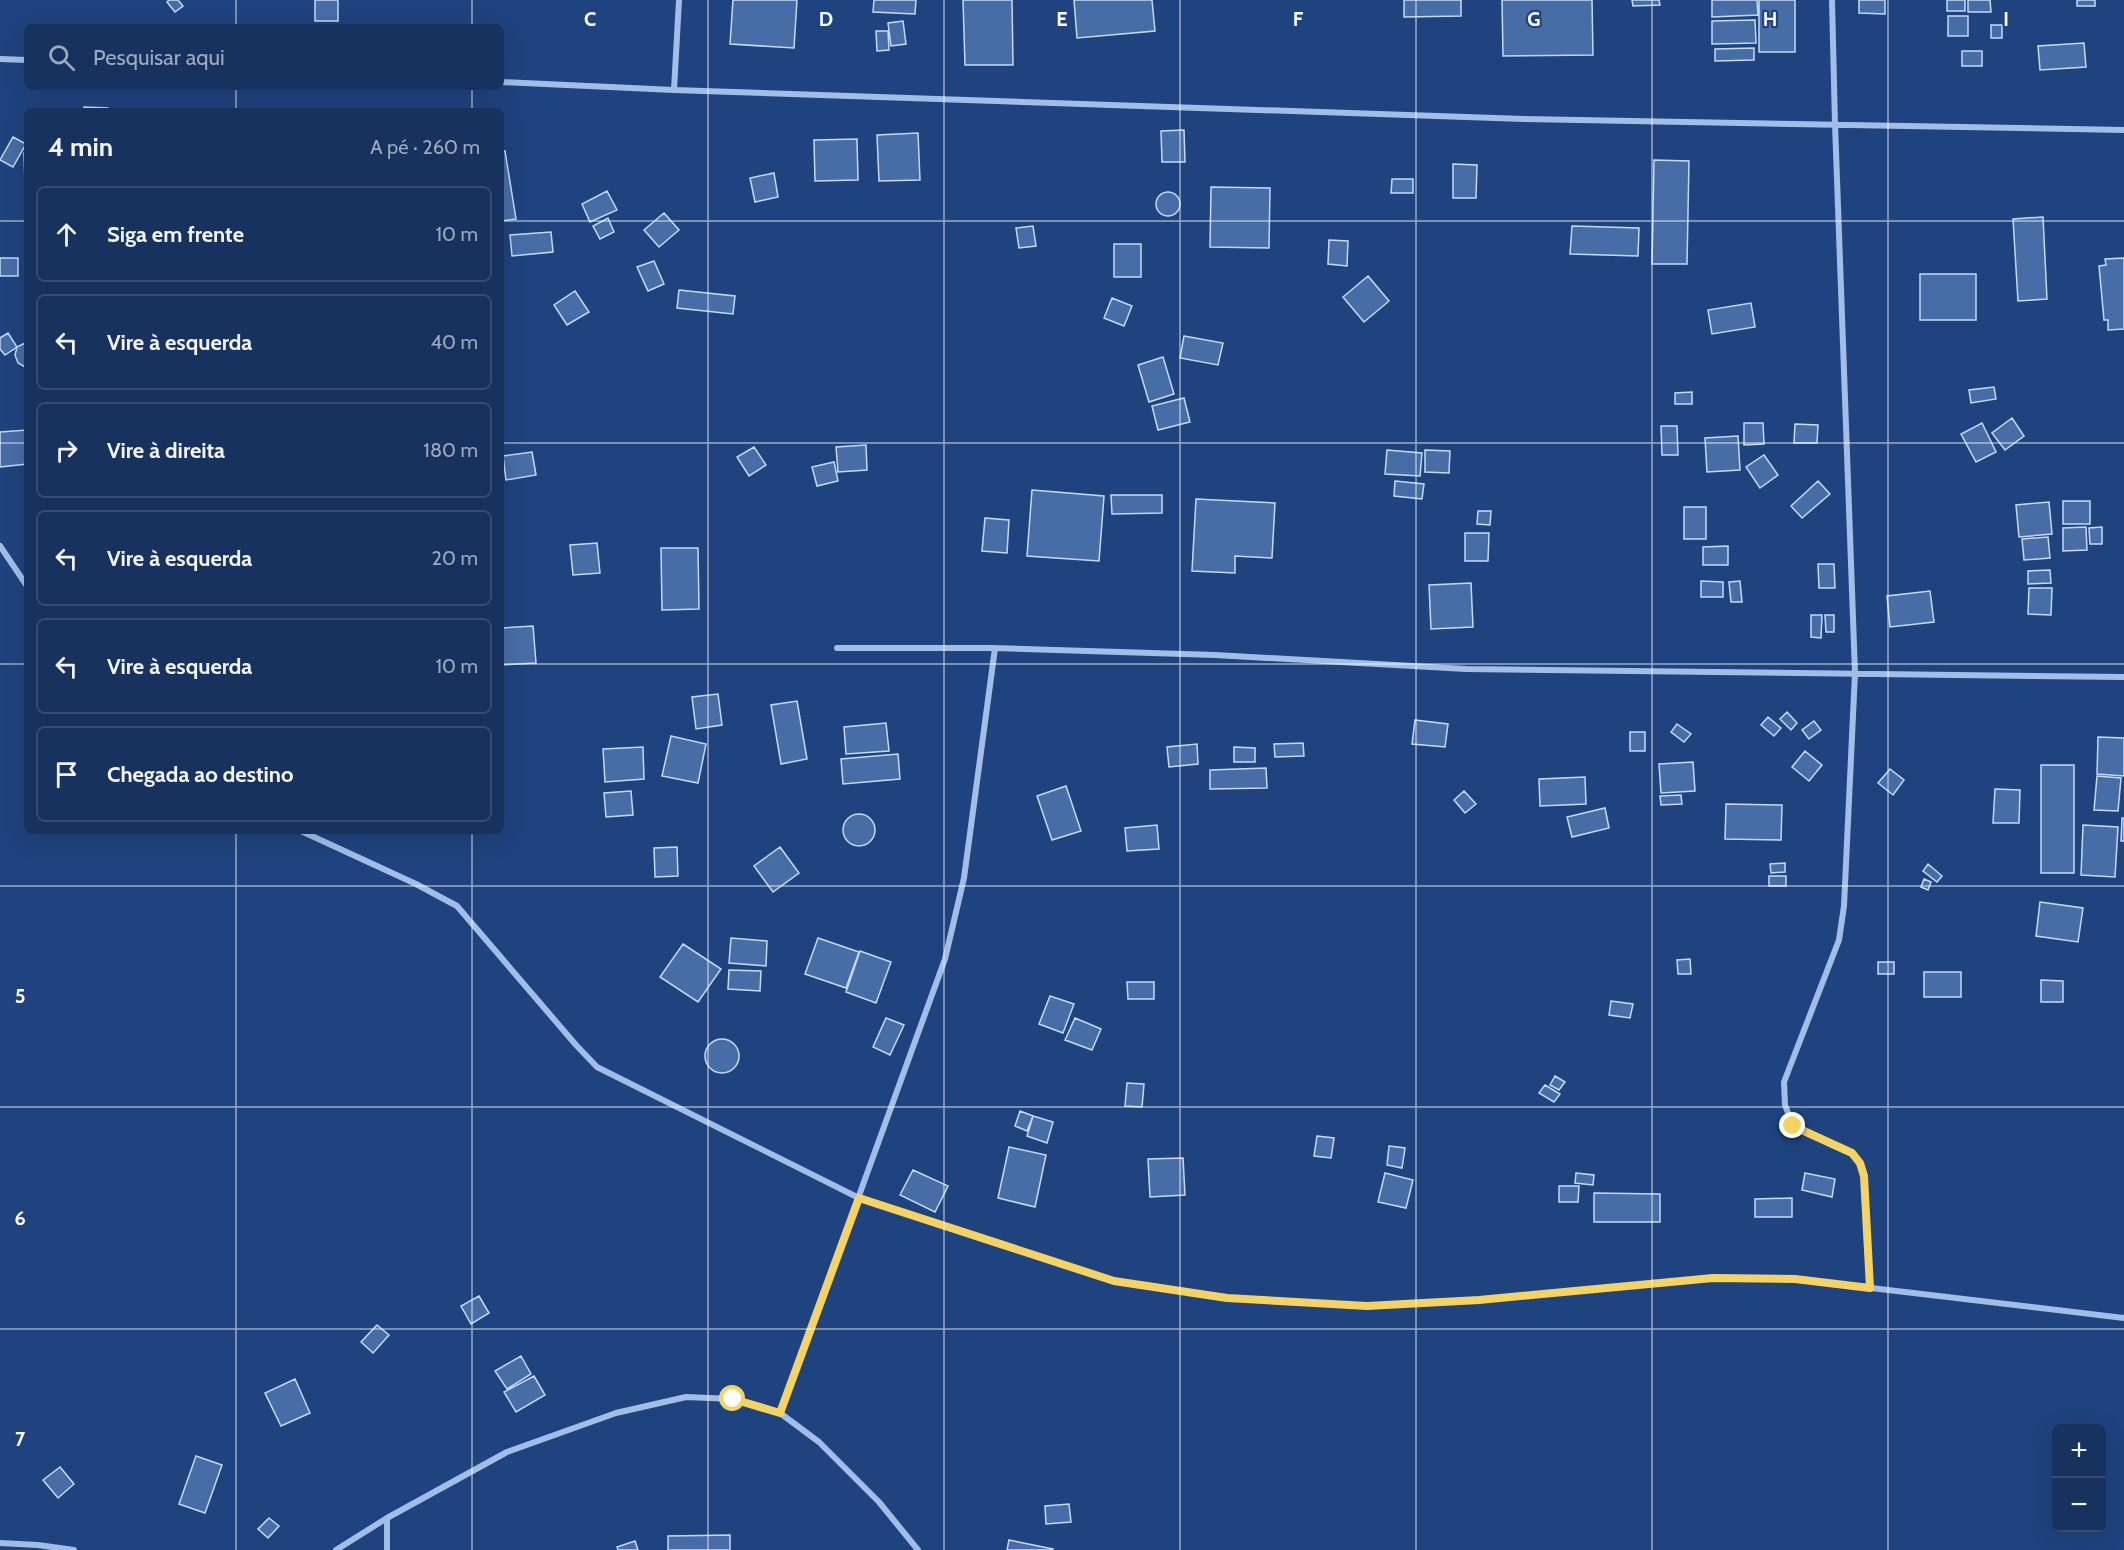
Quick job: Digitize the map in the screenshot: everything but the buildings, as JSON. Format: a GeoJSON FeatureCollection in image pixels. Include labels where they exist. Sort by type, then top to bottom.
{"type":"FeatureCollection","features":[{"type":"Feature","properties":{"kind":"street"},"geometry":{"type":"LineString","coordinates":[[674,90],[679,0]]}},
{"type":"Feature","properties":{"kind":"street"},"geometry":{"type":"LineString","coordinates":[[1832,0],[1855,673],[1844,906],[1839,940],[1784,1082],[1785,1105],[1793,1126],[1852,1153],[1860,1163],[1864,1176],[1870,1288]]}},
{"type":"Feature","properties":{"kind":"street"},"geometry":{"type":"LineString","coordinates":[[0,59],[24,60]]}},
{"type":"Feature","properties":{"kind":"street"},"geometry":{"type":"LineString","coordinates":[[504,82],[1524,119],[2124,130]]}},
{"type":"Feature","properties":{"kind":"street"},"geometry":{"type":"LineString","coordinates":[[0,546],[24,582]]}},
{"type":"Feature","properties":{"kind":"street"},"geometry":{"type":"LineString","coordinates":[[837,648],[995,648],[1215,655],[1466,669],[2124,677]]}},
{"type":"Feature","properties":{"kind":"street"},"geometry":{"type":"LineString","coordinates":[[780,1413],[945,959],[964,878],[995,648]]}},
{"type":"Feature","properties":{"kind":"street"},"geometry":{"type":"LineString","coordinates":[[308,834],[416,884],[457,906],[576,1045],[597,1066],[859,1198],[1114,1281],[1227,1298],[1367,1306],[1479,1300],[1713,1278],[1795,1279],[2124,1318]]}},
{"type":"Feature","properties":{"kind":"street"},"geometry":{"type":"LineString","coordinates":[[336,1550],[387,1518],[507,1452],[616,1413],[686,1397],[733,1399],[780,1413],[819,1442],[879,1502],[918,1550]]}},
{"type":"Feature","properties":{"kind":"street"},"geometry":{"type":"LineString","coordinates":[[387,1518],[387,1550]]}},
{"type":"Feature","properties":{"kind":"street"},"geometry":{"type":"LineString","coordinates":[[0,1543],[74,1550]]}},
{"type":"Feature","properties":{"kind":"route"},"geometry":{"type":"LineString","coordinates":[[733,1399],[780,1413],[859,1198],[1114,1281],[1227,1298],[1367,1306],[1479,1300],[1713,1278],[1795,1279],[1870,1288],[1864,1176],[1860,1163],[1852,1153],[1793,1126]]}}]}
